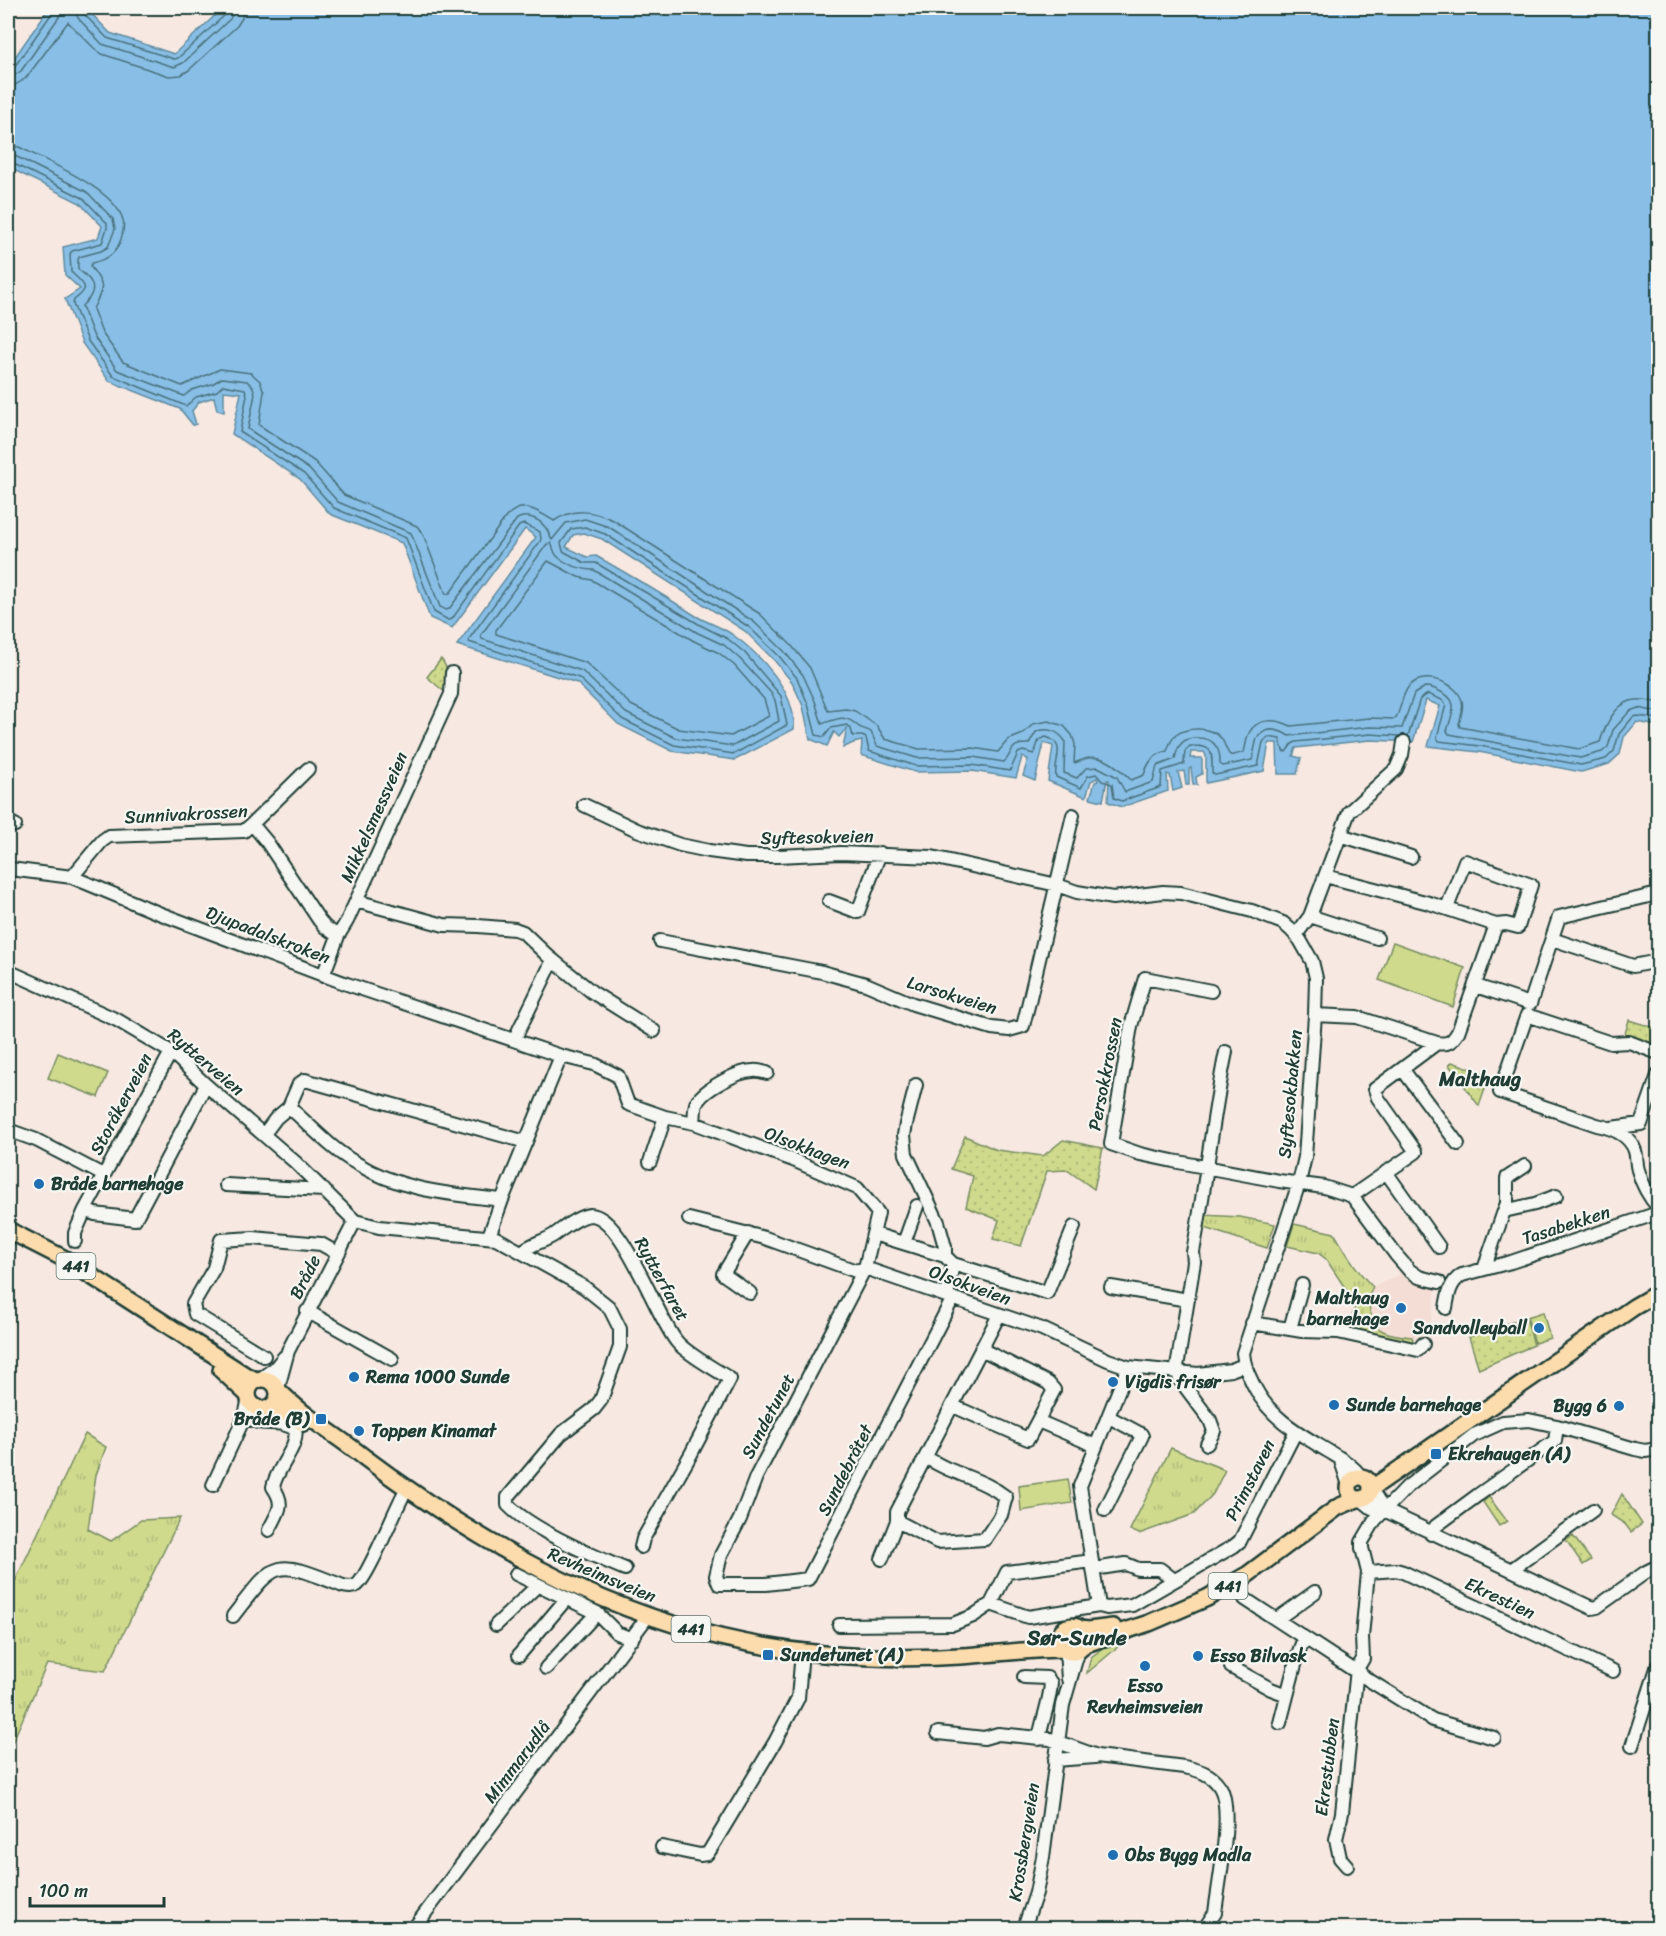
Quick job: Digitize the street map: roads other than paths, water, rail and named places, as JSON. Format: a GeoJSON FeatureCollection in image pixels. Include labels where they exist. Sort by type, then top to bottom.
{"type":"FeatureCollection","features":[{"type":"Feature","properties":{"kind":"main road","name":"Revheimsveien"},"geometry":{"type":"LineString","coordinates":[[8,1230],[66,1259],[245,1375],[258,1380]]}},
{"type":"Feature","properties":{"kind":"main road","name":"Revheimsveien"},"geometry":{"type":"LineString","coordinates":[[1079,1629],[1100,1629],[1138,1620],[1205,1592],[1244,1569],[1361,1488],[1482,1412],[1634,1307],[1659,1293]]}},
{"type":"Feature","properties":{"kind":"main road","name":"Revheimsveien"},"geometry":{"type":"LineString","coordinates":[[1614,1322],[1659,1303]]}},
{"type":"Feature","properties":{"kind":"main road","name":"Revheimsveien"},"geometry":{"type":"LineString","coordinates":[[140,1308],[231,1377],[254,1405],[292,1416],[488,1542],[541,1571],[589,1594],[648,1616],[715,1635],[802,1652],[915,1658],[1073,1648],[1149,1623],[1207,1598],[1255,1569],[1361,1488]]}},
{"type":"Feature","properties":{"kind":"main road","name":"441"},"geometry":{"type":"LineString","coordinates":[[258,1380],[269,1379],[278,1389]]}},
{"type":"Feature","properties":{"kind":"main road"},"geometry":{"type":"LineString","coordinates":[[258,1380],[250,1387],[254,1405],[278,1398],[278,1389]]}},
{"type":"Feature","properties":{"kind":"main road","name":"Revheimsveien"},"geometry":{"type":"LineString","coordinates":[[278,1389],[302,1414],[403,1486]]}},
{"type":"Feature","properties":{"kind":"main road","name":"441"},"geometry":{"type":"LineString","coordinates":[[1060,1633],[1067,1627],[1079,1629]]}},
{"type":"Feature","properties":{"kind":"main road"},"geometry":{"type":"LineString","coordinates":[[1060,1633],[1059,1641],[1073,1648],[1084,1636],[1079,1629]]}},
{"type":"Feature","properties":{"kind":"main road","name":"Revheimsveien"},"geometry":{"type":"LineString","coordinates":[[1017,1650],[1045,1641],[1060,1633]]}},
{"type":"Feature","properties":{"kind":"street","name":"Mikkelsmessveien"},"geometry":{"type":"LineString","coordinates":[[323,975],[338,936],[451,694],[452,673]]}},
{"type":"Feature","properties":{"kind":"street"},"geometry":{"type":"LineString","coordinates":[[1296,935],[1311,916],[1350,812],[1396,769],[1404,742]]}},
{"type":"Feature","properties":{"kind":"street"},"geometry":{"type":"LineString","coordinates":[[252,824],[308,769]]}},
{"type":"Feature","properties":{"kind":"street","name":"Syftesokveien"},"geometry":{"type":"LineString","coordinates":[[584,805],[638,830],[680,845],[709,851],[746,856],[880,853],[932,857],[1057,885]]}},
{"type":"Feature","properties":{"kind":"street","name":"Larsokveien"},"geometry":{"type":"LineString","coordinates":[[660,941],[822,972],[866,984],[913,1004],[992,1028],[1009,1030],[1023,1026],[1073,815]]}},
{"type":"Feature","properties":{"kind":"street","name":"Sunnivakrossen"},"geometry":{"type":"LineString","coordinates":[[72,877],[109,836],[244,831],[252,824],[267,842],[319,920],[338,936]]}},
{"type":"Feature","properties":{"kind":"street"},"geometry":{"type":"LineString","coordinates":[[1340,835],[1411,857]]}},
{"type":"Feature","properties":{"kind":"street"},"geometry":{"type":"LineString","coordinates":[[829,901],[858,912],[880,853]]}},
{"type":"Feature","properties":{"kind":"street"},"geometry":{"type":"LineString","coordinates":[[1325,876],[1416,899],[1496,925],[1506,924],[1518,927],[1531,885],[1465,861],[1447,908]]}},
{"type":"Feature","properties":{"kind":"street","name":"Djupadalskroken"},"geometry":{"type":"LineString","coordinates":[[8,870],[72,877],[156,912],[323,975],[561,1056],[594,1064],[618,1076],[628,1104],[639,1109]]}},
{"type":"Feature","properties":{"kind":"street","name":"Syftesokbakken"},"geometry":{"type":"LineString","coordinates":[[1057,885],[1077,892],[1113,898],[1163,892],[1181,893],[1267,916],[1283,923],[1296,935],[1315,969],[1315,1015],[1307,1140],[1299,1183],[1243,1353],[1244,1365]]}},
{"type":"Feature","properties":{"kind":"street"},"geometry":{"type":"LineString","coordinates":[[1476,986],[1530,1004],[1559,917],[1659,894]]}},
{"type":"Feature","properties":{"kind":"street"},"geometry":{"type":"LineString","coordinates":[[356,901],[444,925],[515,929],[523,932],[592,992],[654,1031]]}},
{"type":"Feature","properties":{"kind":"street"},"geometry":{"type":"LineString","coordinates":[[1311,916],[1377,938]]}},
{"type":"Feature","properties":{"kind":"street"},"geometry":{"type":"LineString","coordinates":[[1315,1015],[1356,1017],[1437,1043],[1444,1044],[1454,1040],[1476,986],[1496,925]]}},
{"type":"Feature","properties":{"kind":"street"},"geometry":{"type":"LineString","coordinates":[[1552,939],[1633,966],[1659,961]]}},
{"type":"Feature","properties":{"kind":"street"},"geometry":{"type":"LineString","coordinates":[[514,1040],[553,960]]}},
{"type":"Feature","properties":{"kind":"street","name":"Rytterveien"},"geometry":{"type":"LineString","coordinates":[[8,972],[117,1020],[171,1052],[264,1134],[355,1221]]}},
{"type":"Feature","properties":{"kind":"street","name":"Persokkrossen"},"geometry":{"type":"LineString","coordinates":[[1211,991],[1145,978],[1131,1026],[1111,1144],[1140,1154],[1324,1187],[1352,1196]]}},
{"type":"Feature","properties":{"kind":"street"},"geometry":{"type":"LineString","coordinates":[[1659,1053],[1629,1042],[1611,1043],[1527,1015],[1500,1092],[1611,1128],[1641,1124],[1659,1076]]}},
{"type":"Feature","properties":{"kind":"street"},"geometry":{"type":"LineString","coordinates":[[1437,1043],[1375,1089],[1378,1098],[1416,1152],[1352,1196],[1409,1270],[1419,1277],[1439,1282]]}},
{"type":"Feature","properties":{"kind":"street","name":"Storåkerveien"},"geometry":{"type":"LineString","coordinates":[[75,1241],[75,1233],[85,1210],[171,1052]]}},
{"type":"Feature","properties":{"kind":"street"},"geometry":{"type":"LineString","coordinates":[[1207,1444],[1214,1431],[1213,1417],[1180,1380],[1177,1367],[1194,1262],[1193,1252],[1208,1168],[1216,1101],[1226,1052]]}},
{"type":"Feature","properties":{"kind":"street"},"geometry":{"type":"LineString","coordinates":[[489,1236],[561,1056]]}},
{"type":"Feature","properties":{"kind":"street"},"geometry":{"type":"LineString","coordinates":[[1403,1070],[1458,1144]]}},
{"type":"Feature","properties":{"kind":"street"},"geometry":{"type":"LineString","coordinates":[[694,1123],[696,1104],[714,1087],[745,1073],[753,1071],[767,1073]]}},
{"type":"Feature","properties":{"kind":"street"},"geometry":{"type":"LineString","coordinates":[[264,1134],[276,1118],[289,1107],[298,1084],[305,1080],[526,1142]]}},
{"type":"Feature","properties":{"kind":"street"},"geometry":{"type":"LineString","coordinates":[[85,1210],[95,1214],[135,1219],[206,1085]]}},
{"type":"Feature","properties":{"kind":"street"},"geometry":{"type":"LineString","coordinates":[[916,1085],[904,1135],[906,1154],[938,1222],[949,1260],[950,1296]]}},
{"type":"Feature","properties":{"kind":"street"},"geometry":{"type":"LineString","coordinates":[[289,1107],[342,1153],[384,1179],[435,1193],[502,1200]]}},
{"type":"Feature","properties":{"kind":"street","name":"Olsokhagen"},"geometry":{"type":"LineString","coordinates":[[639,1109],[694,1123],[793,1160],[857,1188],[878,1213],[865,1268]]}},
{"type":"Feature","properties":{"kind":"street"},"geometry":{"type":"LineString","coordinates":[[650,1162],[665,1117]]}},
{"type":"Feature","properties":{"kind":"street"},"geometry":{"type":"LineString","coordinates":[[1611,1128],[1631,1144],[1642,1182],[1659,1208]]}},
{"type":"Feature","properties":{"kind":"street","name":"Storåkerveien"},"geometry":{"type":"LineString","coordinates":[[8,1130],[36,1140],[103,1175]]}},
{"type":"Feature","properties":{"kind":"street","name":"Tasabekken"},"geometry":{"type":"LineString","coordinates":[[1484,1269],[1507,1203],[1507,1178],[1525,1166]]}},
{"type":"Feature","properties":{"kind":"street"},"geometry":{"type":"LineString","coordinates":[[1386,1172],[1439,1247]]}},
{"type":"Feature","properties":{"kind":"street"},"geometry":{"type":"LineString","coordinates":[[226,1185],[324,1190]]}},
{"type":"Feature","properties":{"kind":"street","name":"Tasabekken"},"geometry":{"type":"LineString","coordinates":[[1504,1211],[1543,1202],[1556,1196]]}},
{"type":"Feature","properties":{"kind":"street"},"geometry":{"type":"LineString","coordinates":[[904,1243],[917,1206]]}},
{"type":"Feature","properties":{"kind":"street","name":"Tasabekken"},"geometry":{"type":"LineString","coordinates":[[1446,1308],[1451,1286],[1456,1278],[1659,1213]]}},
{"type":"Feature","properties":{"kind":"street","name":"Rytterfaret"},"geometry":{"type":"LineString","coordinates":[[522,1252],[526,1247],[549,1239],[573,1222],[588,1215],[604,1220],[620,1239],[677,1342],[730,1379],[643,1539],[641,1547]]}},
{"type":"Feature","properties":{"kind":"street","name":"Olsokveien"},"geometry":{"type":"LineString","coordinates":[[689,1219],[748,1233],[856,1270],[865,1268],[950,1296],[1057,1335],[1108,1360],[1128,1367],[1198,1374],[1231,1370],[1244,1365]]}},
{"type":"Feature","properties":{"kind":"street"},"geometry":{"type":"LineString","coordinates":[[355,1221],[392,1228],[489,1236],[584,1287],[609,1307],[620,1329],[620,1347],[601,1400],[594,1409],[561,1434],[508,1497],[508,1505],[526,1520],[610,1567],[625,1569]]}},
{"type":"Feature","properties":{"kind":"street","name":"Bråde"},"geometry":{"type":"LineString","coordinates":[[278,1389],[288,1351],[355,1221]]}},
{"type":"Feature","properties":{"kind":"street"},"geometry":{"type":"LineString","coordinates":[[874,1234],[1047,1293],[1074,1227]]}},
{"type":"Feature","properties":{"kind":"street"},"geometry":{"type":"LineString","coordinates":[[748,1233],[723,1274],[750,1294]]}},
{"type":"Feature","properties":{"kind":"street"},"geometry":{"type":"LineString","coordinates":[[264,1356],[193,1311],[194,1299],[214,1268],[221,1240],[253,1238],[321,1244],[338,1253]]}},
{"type":"Feature","properties":{"kind":"street","name":"Sundetunet"},"geometry":{"type":"LineString","coordinates":[[719,1584],[716,1572],[721,1555],[740,1519],[756,1477],[865,1268]]}},
{"type":"Feature","properties":{"kind":"street"},"geometry":{"type":"LineString","coordinates":[[1290,1329],[1302,1285]]}},
{"type":"Feature","properties":{"kind":"street"},"geometry":{"type":"LineString","coordinates":[[1111,1287],[1188,1300]]}},
{"type":"Feature","properties":{"kind":"street","name":"Sundebråtet"},"geometry":{"type":"LineString","coordinates":[[719,1584],[766,1584],[808,1579],[950,1296]]}},
{"type":"Feature","properties":{"kind":"street"},"geometry":{"type":"LineString","coordinates":[[307,1311],[392,1359]]}},
{"type":"Feature","properties":{"kind":"street"},"geometry":{"type":"LineString","coordinates":[[882,1560],[897,1521],[897,1512],[999,1315]]}},
{"type":"Feature","properties":{"kind":"street"},"geometry":{"type":"LineString","coordinates":[[1252,1323],[1302,1331],[1338,1332],[1418,1350],[1423,1344]]}},
{"type":"Feature","properties":{"kind":"street"},"geometry":{"type":"LineString","coordinates":[[953,1406],[1028,1439],[1054,1390],[1053,1387],[1018,1366],[981,1349]]}},
{"type":"Feature","properties":{"kind":"street","name":"Bråde"},"geometry":{"type":"LineString","coordinates":[[258,1380],[274,1370],[288,1351]]}},
{"type":"Feature","properties":{"kind":"street"},"geometry":{"type":"LineString","coordinates":[[1244,1365],[1258,1394],[1269,1410],[1296,1431],[1351,1464],[1361,1488],[1384,1510]]}},
{"type":"Feature","properties":{"kind":"street"},"geometry":{"type":"LineString","coordinates":[[1099,1606],[1080,1483],[1128,1367]]}},
{"type":"Feature","properties":{"kind":"street"},"geometry":{"type":"LineString","coordinates":[[254,1405],[255,1423],[279,1422],[295,1429],[296,1439],[275,1476],[273,1487],[280,1497],[281,1507],[269,1530]]}},
{"type":"Feature","properties":{"kind":"street"},"geometry":{"type":"LineString","coordinates":[[213,1485],[254,1405]]}},
{"type":"Feature","properties":{"kind":"street"},"geometry":{"type":"LineString","coordinates":[[1105,1510],[1142,1436],[1109,1417]]}},
{"type":"Feature","properties":{"kind":"street","name":"Ekrestubben"},"geometry":{"type":"LineString","coordinates":[[1347,1866],[1340,1858],[1336,1839],[1342,1813],[1357,1669],[1363,1659],[1362,1637],[1368,1572],[1362,1542],[1375,1520],[1407,1487],[1474,1435],[1489,1426],[1503,1422],[1521,1419],[1557,1426],[1635,1449],[1645,1451],[1659,1449]]}},
{"type":"Feature","properties":{"kind":"street"},"geometry":{"type":"LineString","coordinates":[[1038,1421],[1096,1446]]}},
{"type":"Feature","properties":{"kind":"street"},"geometry":{"type":"LineString","coordinates":[[1431,1534],[1436,1526],[1555,1441],[1557,1426]]}},
{"type":"Feature","properties":{"kind":"street","name":"Primstaven"},"geometry":{"type":"LineString","coordinates":[[991,1604],[1028,1617],[1099,1606],[1107,1608],[1132,1605],[1240,1541],[1296,1431]]}},
{"type":"Feature","properties":{"kind":"street"},"geometry":{"type":"LineString","coordinates":[[897,1521],[937,1542],[961,1541],[986,1539],[1000,1515],[1006,1497],[997,1490],[926,1458]]}},
{"type":"Feature","properties":{"kind":"street"},"geometry":{"type":"LineString","coordinates":[[233,1616],[265,1577],[280,1568],[299,1569],[343,1586],[357,1585],[369,1567],[403,1486]]}},
{"type":"Feature","properties":{"kind":"street","name":"Ekrestien"},"geometry":{"type":"LineString","coordinates":[[1384,1510],[1592,1608],[1597,1607],[1646,1572],[1659,1566]]}},
{"type":"Feature","properties":{"kind":"street"},"geometry":{"type":"LineString","coordinates":[[1510,1570],[1593,1510]]}},
{"type":"Feature","properties":{"kind":"street"},"geometry":{"type":"LineString","coordinates":[[839,1625],[953,1624],[973,1616],[991,1604],[1007,1572],[1126,1564],[1138,1569],[1160,1569],[1174,1580]]}},
{"type":"Feature","properties":{"kind":"street","name":"Ekrestien"},"geometry":{"type":"LineString","coordinates":[[1368,1572],[1396,1570],[1402,1572],[1613,1671]]}},
{"type":"Feature","properties":{"kind":"street","name":"Revheimsveien"},"geometry":{"type":"LineString","coordinates":[[516,1574],[597,1613],[617,1633],[632,1639]]}},
{"type":"Feature","properties":{"kind":"street"},"geometry":{"type":"LineString","coordinates":[[496,1624],[538,1585]]}},
{"type":"Feature","properties":{"kind":"street"},"geometry":{"type":"LineString","coordinates":[[1277,1618],[1315,1592]]}},
{"type":"Feature","properties":{"kind":"street"},"geometry":{"type":"LineString","coordinates":[[519,1655],[567,1598]]}},
{"type":"Feature","properties":{"kind":"street"},"geometry":{"type":"LineString","coordinates":[[1245,1599],[1352,1669],[1357,1669],[1364,1677],[1432,1720],[1494,1738]]}},
{"type":"Feature","properties":{"kind":"street"},"geometry":{"type":"LineString","coordinates":[[546,1668],[597,1613]]}},
{"type":"Feature","properties":{"kind":"street","name":"Mimmarudlå"},"geometry":{"type":"LineString","coordinates":[[414,1929],[648,1616]]}},
{"type":"Feature","properties":{"kind":"street"},"geometry":{"type":"LineString","coordinates":[[1280,1723],[1304,1638]]}},
{"type":"Feature","properties":{"kind":"street","name":"Krossbergveien"},"geometry":{"type":"LineString","coordinates":[[1024,1929],[1036,1893],[1043,1857],[1057,1741],[1073,1648]]}},
{"type":"Feature","properties":{"kind":"street"},"geometry":{"type":"LineString","coordinates":[[662,1846],[700,1855],[707,1854],[710,1850],[796,1703],[799,1693],[802,1652]]}},
{"type":"Feature","properties":{"kind":"street"},"geometry":{"type":"LineString","coordinates":[[1632,1746],[1659,1665]]}},
{"type":"Feature","properties":{"kind":"street"},"geometry":{"type":"LineString","coordinates":[[1231,1667],[1287,1695]]}},
{"type":"Feature","properties":{"kind":"street"},"geometry":{"type":"LineString","coordinates":[[1024,1677],[1047,1678],[1051,1683],[1039,1738]]}},
{"type":"Feature","properties":{"kind":"street","name":"Krossbergveien"},"geometry":{"type":"LineString","coordinates":[[938,1733],[984,1738],[998,1734],[1039,1738],[1057,1741],[1097,1756],[1196,1769],[1208,1775],[1219,1785],[1224,1799],[1226,1817],[1215,1913],[1208,1923]]}},
{"type":"Feature","properties":{"kind":"street","name":"Krossbergveien"},"geometry":{"type":"LineString","coordinates":[[1055,1760],[1090,1759],[1097,1756]]}},
{"type":"Feature","properties":{"kind":"water"},"geometry":{"type":"Polygon","coordinates":[[[49,8],[86,8],[110,33],[174,54],[223,8],[1658,8],[1658,726],[1637,722],[1624,737],[1620,754],[1609,764],[1581,772],[1479,752],[1428,746],[1440,706],[1426,700],[1413,742],[1370,740],[1296,748],[1293,756],[1301,758],[1297,774],[1278,774],[1277,743],[1269,743],[1264,771],[1206,783],[1206,756],[1204,752],[1191,752],[1190,758],[1202,758],[1202,774],[1196,777],[1197,785],[1193,785],[1191,768],[1189,769],[1189,785],[1186,785],[1184,771],[1178,772],[1182,788],[1173,791],[1170,775],[1167,774],[1168,791],[1122,807],[1108,802],[1109,780],[1107,780],[1103,801],[1090,798],[1095,782],[1098,781],[1097,778],[1091,781],[1086,797],[1048,781],[1053,746],[1044,743],[1035,781],[1023,776],[1028,759],[1022,757],[1016,778],[972,771],[915,772],[861,755],[862,741],[843,748],[847,728],[839,737],[834,732],[827,746],[810,739],[803,706],[792,682],[745,631],[602,539],[584,533],[573,535],[566,547],[587,557],[596,556],[696,616],[729,632],[755,653],[783,688],[793,715],[794,729],[735,760],[672,751],[618,724],[577,683],[457,645],[536,537],[525,529],[452,628],[430,618],[402,543],[330,514],[300,479],[232,434],[241,393],[224,391],[224,412],[217,410],[214,397],[199,402],[192,411],[196,424],[193,425],[180,409],[109,381],[82,343],[65,299],[80,289],[65,275],[63,247],[98,238],[102,226],[80,203],[8,167],[8,67],[49,8]]]}},
{"type":"Feature","properties":{"kind":"place","name":"Bråde barnehage"},"geometry":{"type":"Point","coordinates":[39,1184]}},
{"type":"Feature","properties":{"kind":"place","name":"Malthaug barnehage"},"geometry":{"type":"Point","coordinates":[1401,1308]}},
{"type":"Feature","properties":{"kind":"place","name":"Sandvolleyball"},"geometry":{"type":"Point","coordinates":[1539,1328]}},
{"type":"Feature","properties":{"kind":"place","name":"Rema 1000 Sunde"},"geometry":{"type":"Point","coordinates":[354,1377]}},
{"type":"Feature","properties":{"kind":"place","name":"Vigdis frisør"},"geometry":{"type":"Point","coordinates":[1113,1382]}},
{"type":"Feature","properties":{"kind":"place","name":"Sunde barnehage"},"geometry":{"type":"Point","coordinates":[1334,1405]}},
{"type":"Feature","properties":{"kind":"place","name":"Bygg 6"},"geometry":{"type":"Point","coordinates":[1619,1406]}},
{"type":"Feature","properties":{"kind":"place","name":"Bråde (B)"},"geometry":{"type":"Point","coordinates":[321,1419]}},
{"type":"Feature","properties":{"kind":"place","name":"Toppen Kinamat"},"geometry":{"type":"Point","coordinates":[359,1431]}},
{"type":"Feature","properties":{"kind":"place","name":"Ekrehaugen (A)"},"geometry":{"type":"Point","coordinates":[1436,1454]}},
{"type":"Feature","properties":{"kind":"place","name":"Sundetunet (A)"},"geometry":{"type":"Point","coordinates":[768,1655]}},
{"type":"Feature","properties":{"kind":"place","name":"Esso Bilvask"},"geometry":{"type":"Point","coordinates":[1198,1656]}},
{"type":"Feature","properties":{"kind":"place","name":"Esso Revheimsveien"},"geometry":{"type":"Point","coordinates":[1145,1666]}},
{"type":"Feature","properties":{"kind":"place","name":"Obs Bygg Madla"},"geometry":{"type":"Point","coordinates":[1113,1855]}},
{"type":"Feature","properties":{"kind":"district","name":"Malthaug"},"geometry":{"type":"Point","coordinates":[1480,1079]}},
{"type":"Feature","properties":{"kind":"district","name":"Sør-Sunde"},"geometry":{"type":"Point","coordinates":[1077,1638]}}]}
